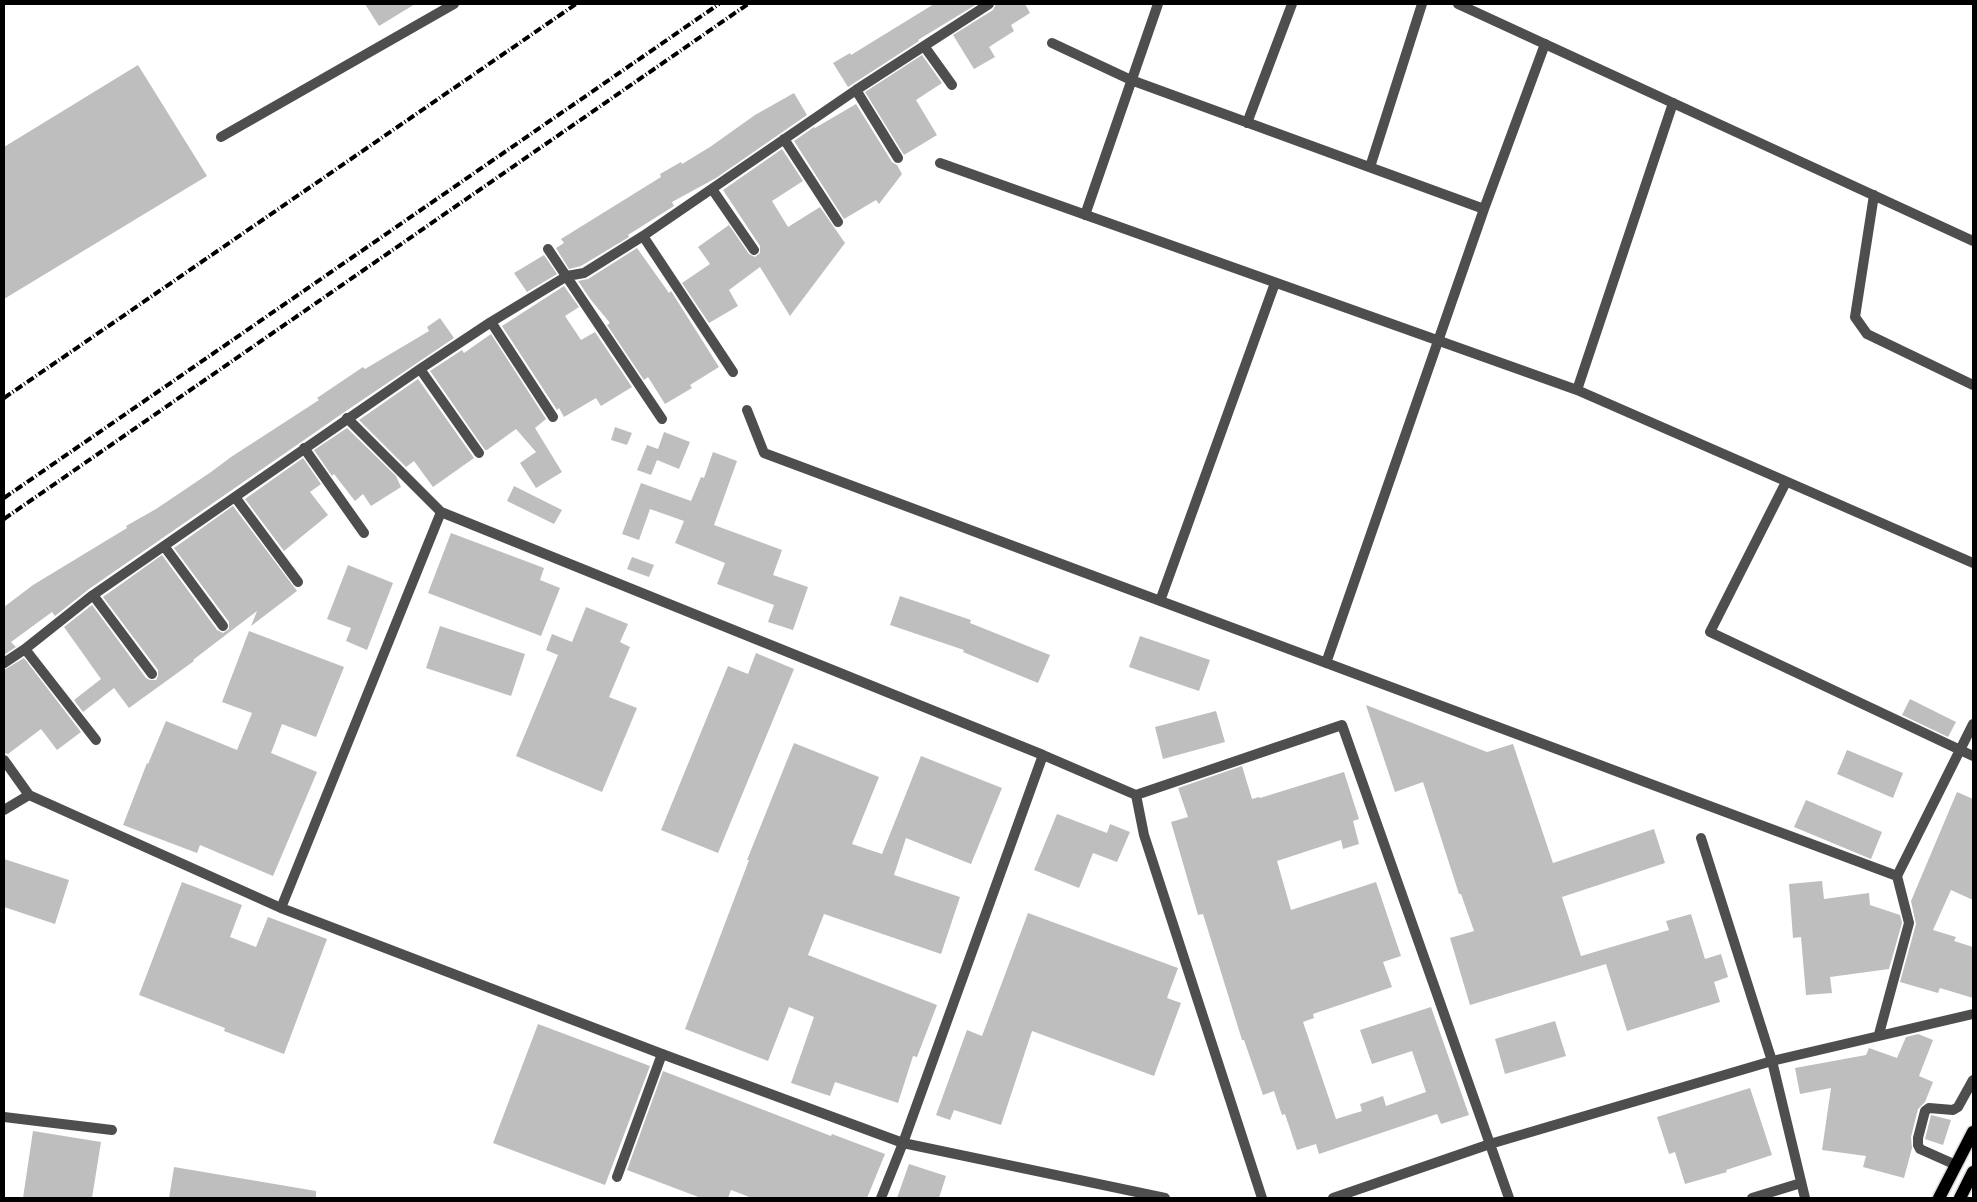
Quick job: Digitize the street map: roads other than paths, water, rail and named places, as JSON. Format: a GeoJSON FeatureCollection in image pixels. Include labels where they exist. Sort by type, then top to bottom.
{"type":"FeatureCollection","features":[{"type":"Feature","properties":{"kind":"main road"},"geometry":{"type":"LineString","coordinates":[[1939,1198],[1973,1132]]}},
{"type":"Feature","properties":{"kind":"main road"},"geometry":{"type":"LineString","coordinates":[[1960,1198],[1973,1172]]}},
{"type":"Feature","properties":{"kind":"street"},"geometry":{"type":"LineString","coordinates":[[221,137],[454,4]]}},
{"type":"Feature","properties":{"kind":"street"},"geometry":{"type":"LineString","coordinates":[[4,664],[93,595],[420,369],[491,322],[567,276],[584,274],[712,190],[856,90],[988,4]]}},
{"type":"Feature","properties":{"kind":"street"},"geometry":{"type":"LineString","coordinates":[[1085,215],[1158,4]]}},
{"type":"Feature","properties":{"kind":"street"},"geometry":{"type":"LineString","coordinates":[[1247,122],[1292,4]]}},
{"type":"Feature","properties":{"kind":"street"},"geometry":{"type":"LineString","coordinates":[[1370,167],[1422,4]]}},
{"type":"Feature","properties":{"kind":"street"},"geometry":{"type":"LineString","coordinates":[[1458,4],[1973,240]]}},
{"type":"Feature","properties":{"kind":"street"},"geometry":{"type":"LineString","coordinates":[[1052,43],[1131,80],[1484,209]]}},
{"type":"Feature","properties":{"kind":"street"},"geometry":{"type":"LineString","coordinates":[[1326,663],[1484,209],[1545,44]]}},
{"type":"Feature","properties":{"kind":"street"},"geometry":{"type":"LineString","coordinates":[[924,46],[952,85]]}},
{"type":"Feature","properties":{"kind":"street"},"geometry":{"type":"LineString","coordinates":[[856,90],[898,158]]}},
{"type":"Feature","properties":{"kind":"street"},"geometry":{"type":"LineString","coordinates":[[1577,390],[1674,103]]}},
{"type":"Feature","properties":{"kind":"street"},"geometry":{"type":"LineString","coordinates":[[784,139],[838,222]]}},
{"type":"Feature","properties":{"kind":"street"},"geometry":{"type":"LineString","coordinates":[[940,163],[1577,390],[1973,563]]}},
{"type":"Feature","properties":{"kind":"street"},"geometry":{"type":"LineString","coordinates":[[712,190],[754,250]]}},
{"type":"Feature","properties":{"kind":"street"},"geometry":{"type":"LineString","coordinates":[[1874,195],[1855,316],[1867,334],[1973,385]]}},
{"type":"Feature","properties":{"kind":"street"},"geometry":{"type":"LineString","coordinates":[[643,236],[734,372]]}},
{"type":"Feature","properties":{"kind":"street"},"geometry":{"type":"LineString","coordinates":[[548,249],[662,419]]}},
{"type":"Feature","properties":{"kind":"street"},"geometry":{"type":"LineString","coordinates":[[1160,601],[1275,283]]}},
{"type":"Feature","properties":{"kind":"street"},"geometry":{"type":"LineString","coordinates":[[491,322],[553,417]]}},
{"type":"Feature","properties":{"kind":"street"},"geometry":{"type":"LineString","coordinates":[[420,369],[479,453]]}},
{"type":"Feature","properties":{"kind":"street"},"geometry":{"type":"LineString","coordinates":[[747,410],[764,453],[1896,876]]}},
{"type":"Feature","properties":{"kind":"street"},"geometry":{"type":"LineString","coordinates":[[348,418],[440,512],[1043,755],[1136,795],[1342,725],[1509,1198]]}},
{"type":"Feature","properties":{"kind":"street"},"geometry":{"type":"LineString","coordinates":[[304,448],[364,533]]}},
{"type":"Feature","properties":{"kind":"street"},"geometry":{"type":"LineString","coordinates":[[1786,482],[1710,632],[1973,756]]}},
{"type":"Feature","properties":{"kind":"street"},"geometry":{"type":"LineString","coordinates":[[235,497],[298,582]]}},
{"type":"Feature","properties":{"kind":"street"},"geometry":{"type":"LineString","coordinates":[[281,908],[440,512]]}},
{"type":"Feature","properties":{"kind":"street"},"geometry":{"type":"LineString","coordinates":[[164,546],[223,626]]}},
{"type":"Feature","properties":{"kind":"street"},"geometry":{"type":"LineString","coordinates":[[93,595],[152,674]]}},
{"type":"Feature","properties":{"kind":"street"},"geometry":{"type":"LineString","coordinates":[[25,648],[96,740]]}},
{"type":"Feature","properties":{"kind":"street"},"geometry":{"type":"LineString","coordinates":[[1879,1034],[1909,923],[1896,876],[1973,724]]}},
{"type":"Feature","properties":{"kind":"street"},"geometry":{"type":"LineString","coordinates":[[881,1198],[903,1143],[1043,755]]}},
{"type":"Feature","properties":{"kind":"street"},"geometry":{"type":"LineString","coordinates":[[4,760],[29,795],[281,908],[662,1054],[903,1143],[1165,1198]]}},
{"type":"Feature","properties":{"kind":"street"},"geometry":{"type":"LineString","coordinates":[[4,810],[29,795]]}},
{"type":"Feature","properties":{"kind":"street"},"geometry":{"type":"LineString","coordinates":[[1136,795],[1144,835],[1262,1198]]}},
{"type":"Feature","properties":{"kind":"street"},"geometry":{"type":"LineString","coordinates":[[1701,838],[1772,1061],[1805,1198]]}},
{"type":"Feature","properties":{"kind":"street"},"geometry":{"type":"LineString","coordinates":[[1333,1198],[1490,1144],[1772,1061],[1879,1034],[1973,1014]]}},
{"type":"Feature","properties":{"kind":"street"},"geometry":{"type":"LineString","coordinates":[[617,1177],[662,1054]]}},
{"type":"Feature","properties":{"kind":"street"},"geometry":{"type":"LineString","coordinates":[[1956,1165],[1920,1149],[1918,1138],[1925,1110],[1929,1108],[1953,1110],[1958,1107],[1973,1080]]}},
{"type":"Feature","properties":{"kind":"street"},"geometry":{"type":"LineString","coordinates":[[4,1117],[112,1130]]}},
{"type":"Feature","properties":{"kind":"street"},"geometry":{"type":"LineString","coordinates":[[1752,1198],[1802,1183]]}},
{"type":"Feature","properties":{"kind":"railway"},"geometry":{"type":"LineString","coordinates":[[4,398],[576,4]]}},
{"type":"Feature","properties":{"kind":"railway"},"geometry":{"type":"LineString","coordinates":[[4,498],[719,4]]}},
{"type":"Feature","properties":{"kind":"railway"},"geometry":{"type":"LineString","coordinates":[[4,519],[748,4]]}}]}
